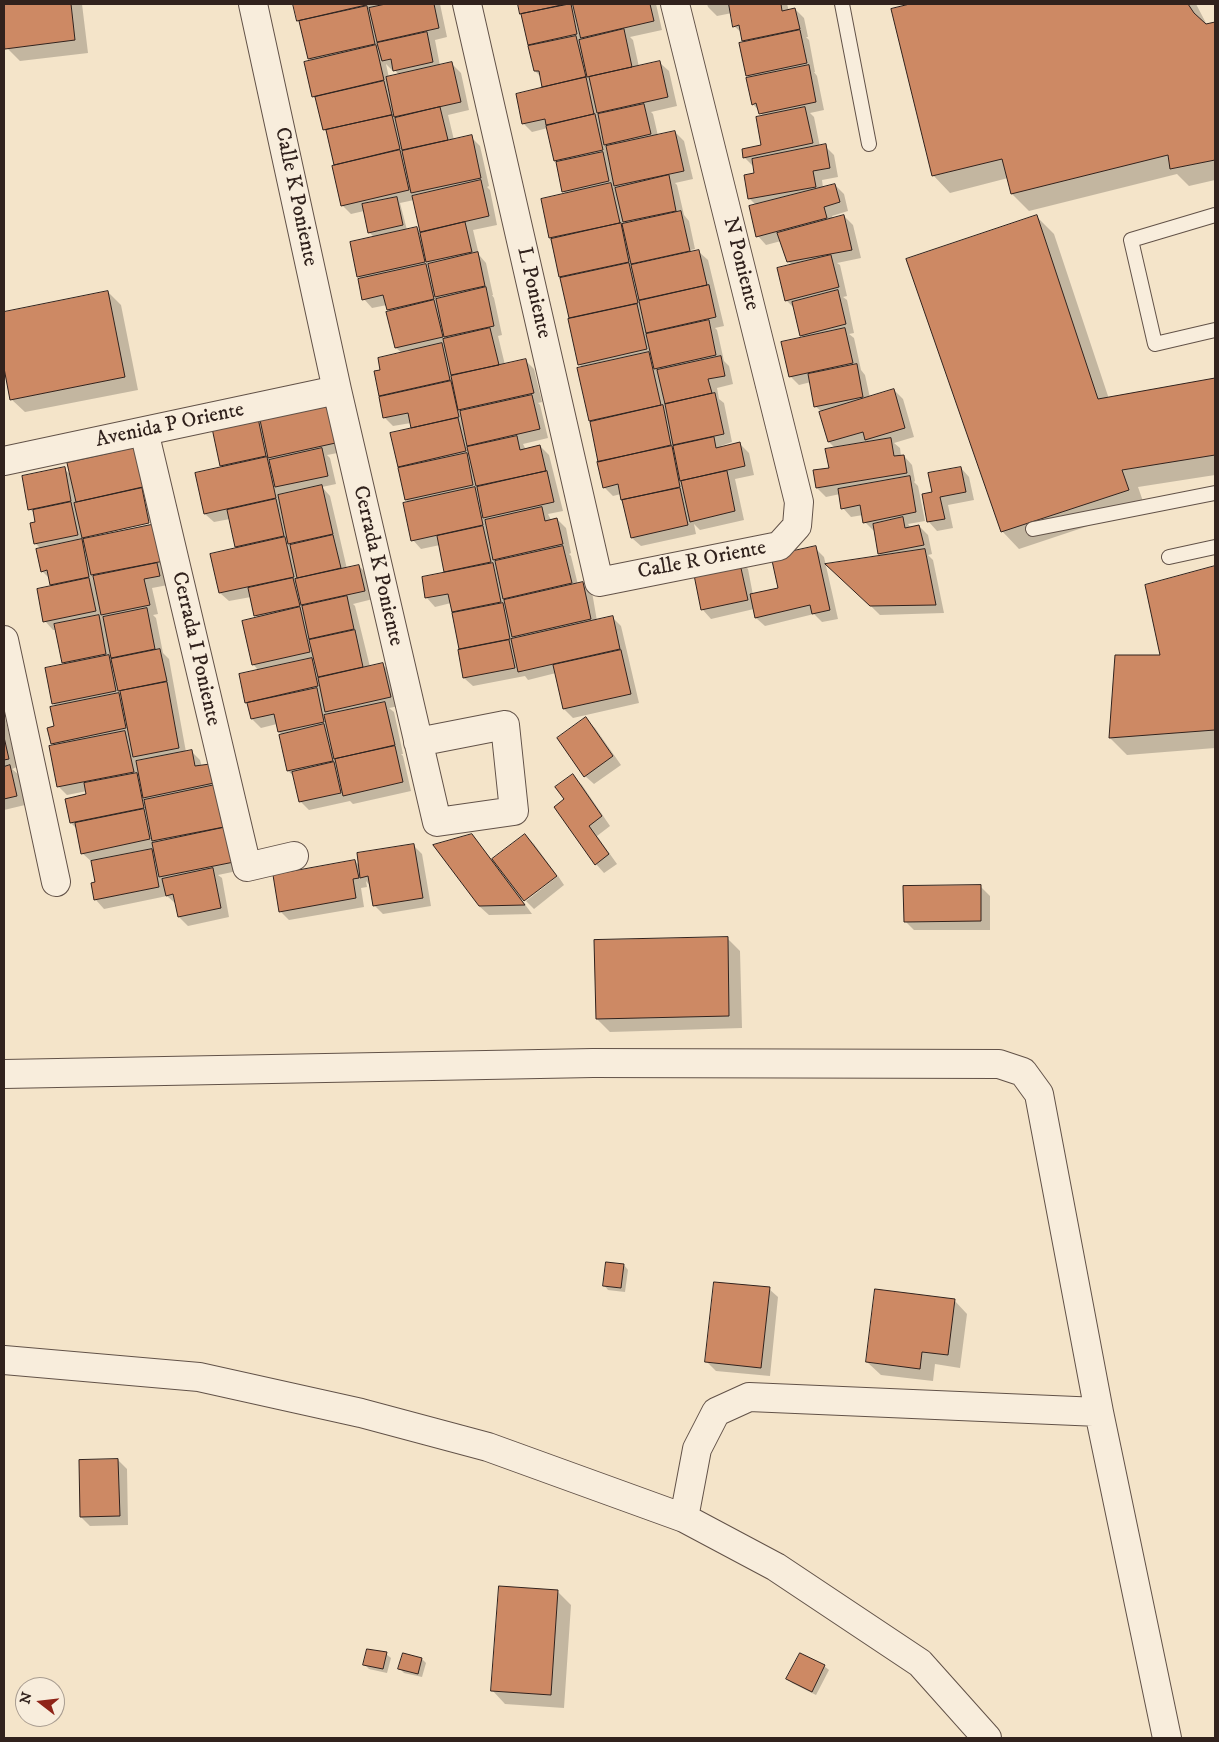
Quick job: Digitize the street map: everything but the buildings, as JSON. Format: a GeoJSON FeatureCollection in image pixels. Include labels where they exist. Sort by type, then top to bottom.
{"type":"FeatureCollection","features":[{"type":"Feature","properties":{"kind":"street","name":"Calle K Poniente"},"geometry":{"type":"LineString","coordinates":[[253,4],[337,390]]}},
{"type":"Feature","properties":{"kind":"street","name":"L Poniente"},"geometry":{"type":"LineString","coordinates":[[467,4],[599,582]]}},
{"type":"Feature","properties":{"kind":"street","name":"N Poniente"},"geometry":{"type":"LineString","coordinates":[[675,4],[799,502],[797,526]]}},
{"type":"Feature","properties":{"kind":"street","name":"Avenida P Oriente"},"geometry":{"type":"LineString","coordinates":[[4,461],[337,390]]}},
{"type":"Feature","properties":{"kind":"street","name":"Cerrada K Poniente"},"geometry":{"type":"LineString","coordinates":[[337,390],[418,742]]}},
{"type":"Feature","properties":{"kind":"street","name":"Cerrada I Poniente"},"geometry":{"type":"LineString","coordinates":[[144,431],[247,867],[294,856]]}},
{"type":"Feature","properties":{"kind":"street","name":"Calle R Oriente"},"geometry":{"type":"LineString","coordinates":[[599,582],[779,546],[797,526]]}},
{"type":"Feature","properties":{"kind":"street"},"geometry":{"type":"LineString","coordinates":[[4,640],[56,882]]}},
{"type":"Feature","properties":{"kind":"street"},"geometry":{"type":"LineString","coordinates":[[4,1074],[593,1063],[999,1064],[1022,1072],[1039,1094],[1099,1412],[1167,1738]]}},
{"type":"Feature","properties":{"kind":"street"},"geometry":{"type":"LineString","coordinates":[[4,1360],[199,1377],[361,1413],[488,1447],[684,1518],[776,1567],[920,1663],[987,1738]]}},
{"type":"Feature","properties":{"kind":"street"},"geometry":{"type":"LineString","coordinates":[[684,1518],[697,1449],[716,1412],[749,1397],[1099,1412]]}},
{"type":"Feature","properties":{"kind":"lane"},"geometry":{"type":"LineString","coordinates":[[842,4],[869,144]]}},
{"type":"Feature","properties":{"kind":"lane"},"geometry":{"type":"LineString","coordinates":[[1215,215],[1131,240],[1155,344],[1215,330]]}},
{"type":"Feature","properties":{"kind":"lane"},"geometry":{"type":"LineString","coordinates":[[1034,529],[1215,493]]}},
{"type":"Feature","properties":{"kind":"lane"},"geometry":{"type":"LineString","coordinates":[[1169,557],[1215,547]]}}]}
